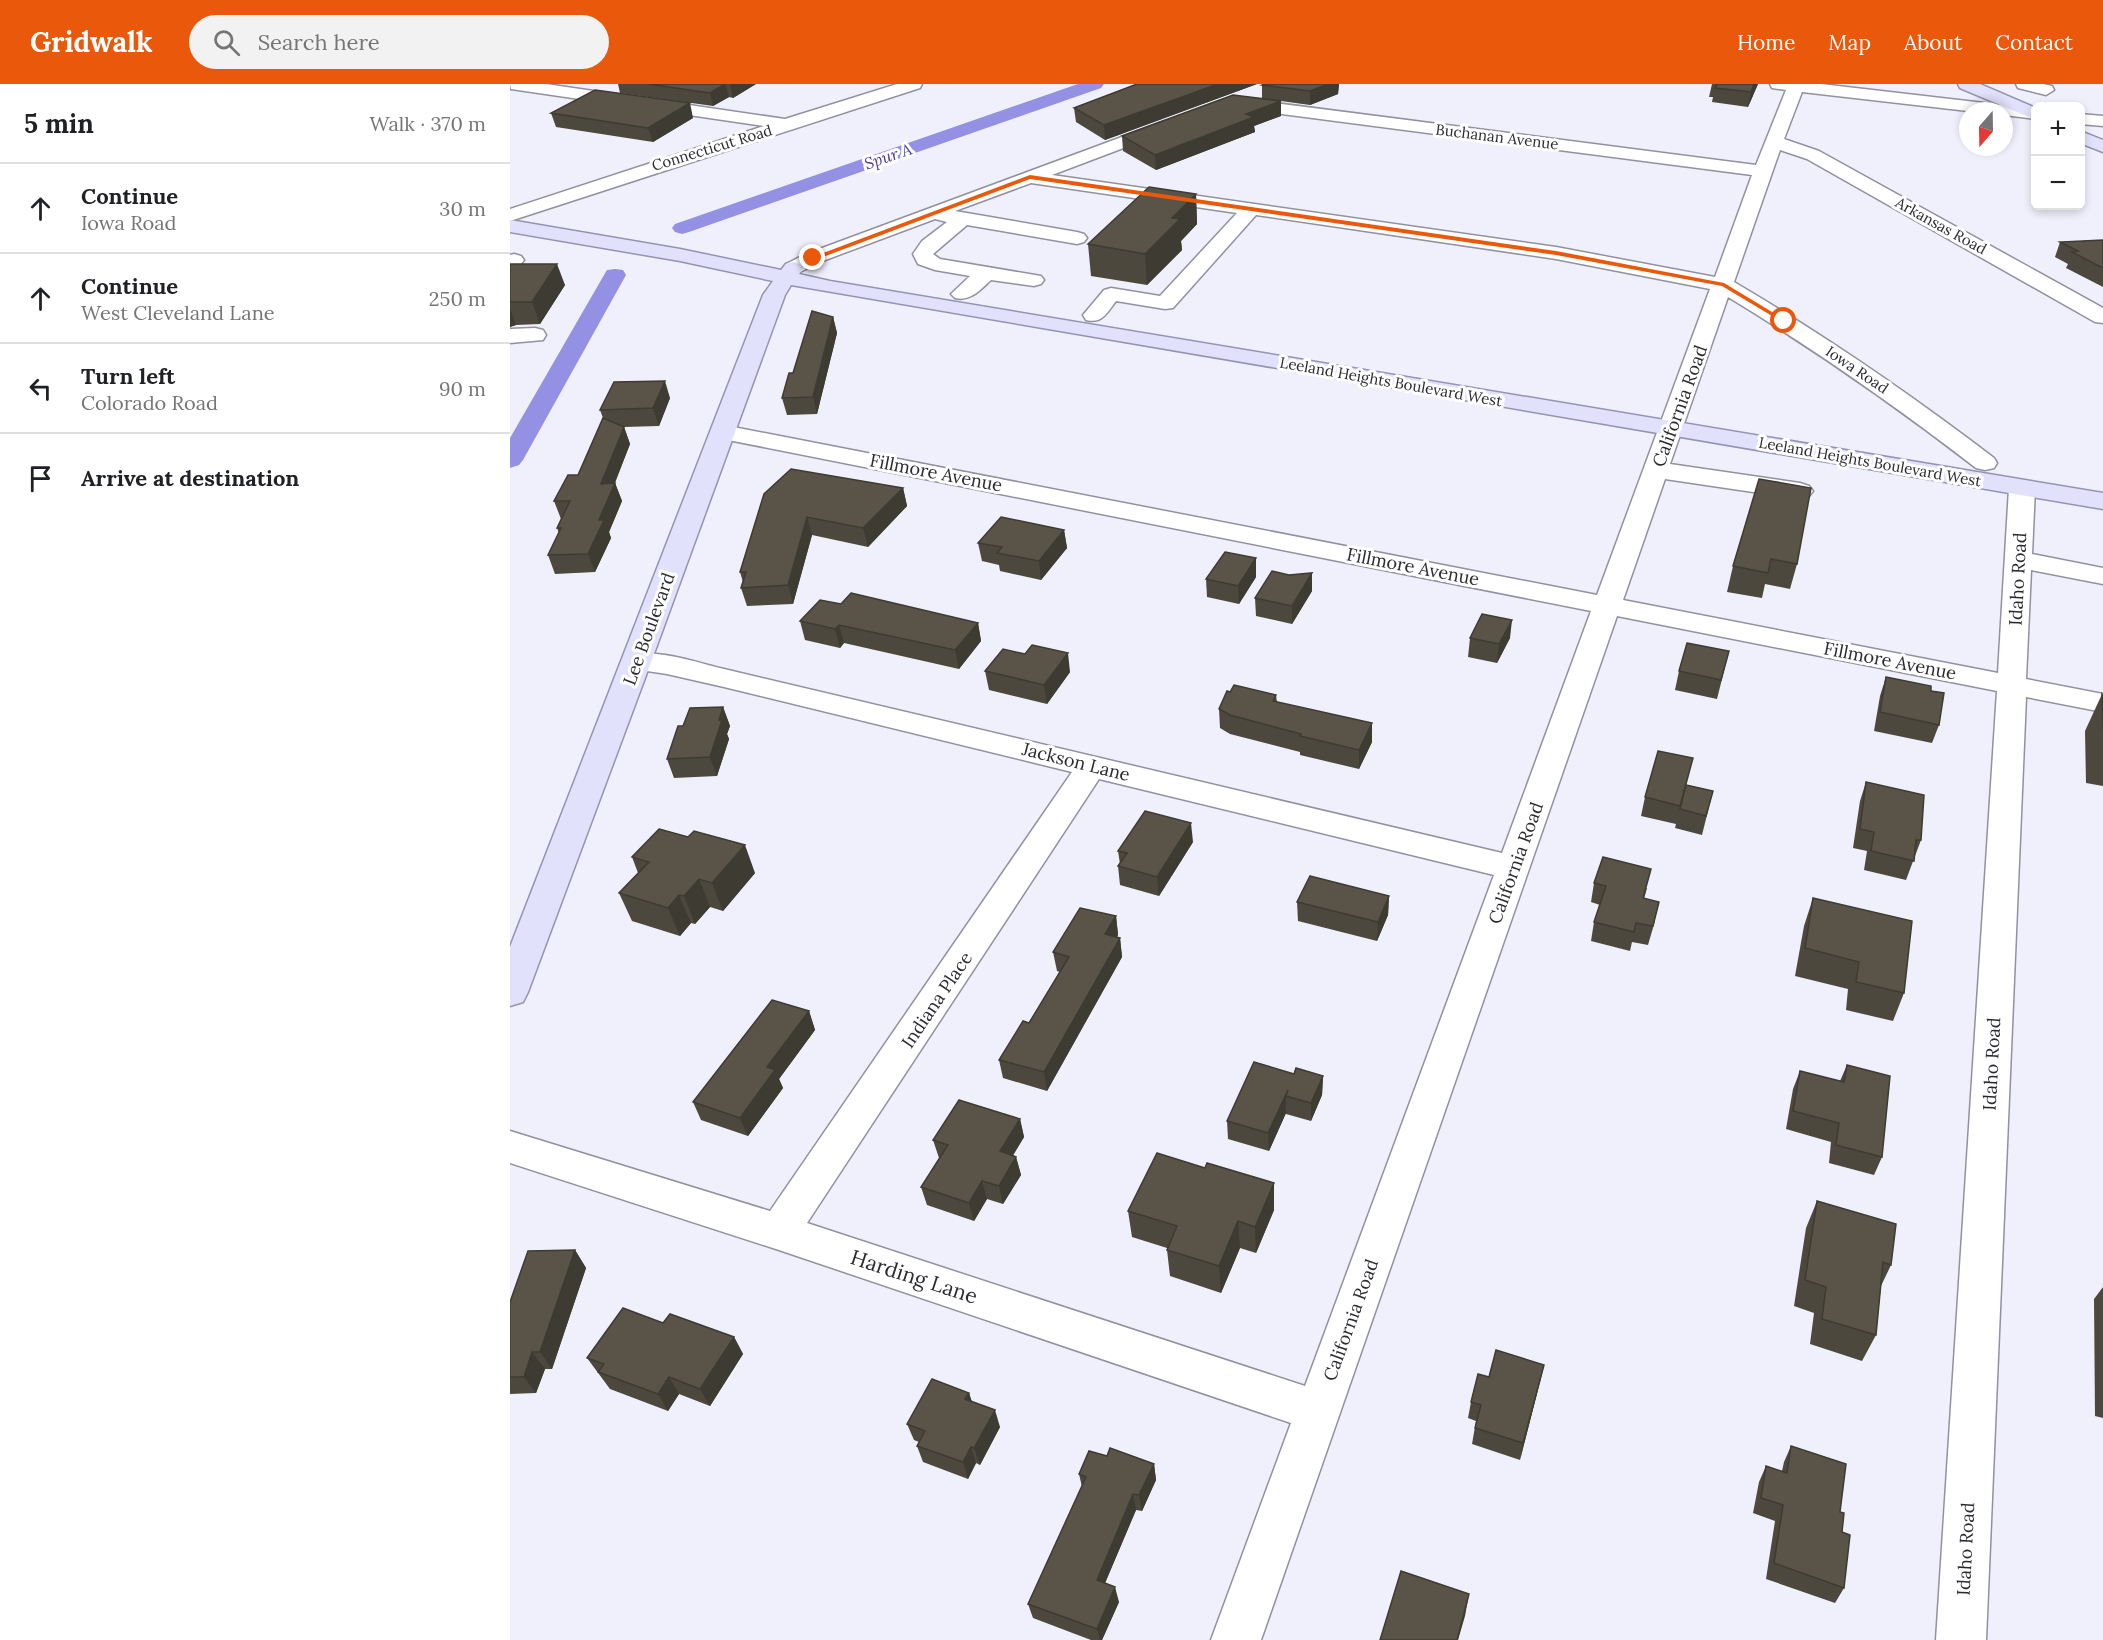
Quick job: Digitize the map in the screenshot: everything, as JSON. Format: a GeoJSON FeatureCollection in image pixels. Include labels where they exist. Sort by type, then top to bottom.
{"type":"FeatureCollection","features":[{"type":"Feature","properties":{"kind":"main road"},"geometry":{"type":"LineString","coordinates":[[1966,84],[2031,113]]}},
{"type":"Feature","properties":{"kind":"main road"},"geometry":{"type":"LineString","coordinates":[[2085,138],[2103,147]]}},
{"type":"Feature","properties":{"kind":"main road","name":"Leeland Heights Boulevard West"},"geometry":{"type":"LineString","coordinates":[[510,226],[1674,421],[1985,463],[2103,483]]}},
{"type":"Feature","properties":{"kind":"main road","name":"Leeland Heights Boulevard West"},"geometry":{"type":"LineString","coordinates":[[789,273],[962,294],[1094,315],[1674,421],[2022,488],[2103,501]]}},
{"type":"Feature","properties":{"kind":"main road","name":"Lee Boulevard"},"geometry":{"type":"LineString","coordinates":[[510,992],[638,663],[774,295],[789,273]]}},
{"type":"Feature","properties":{"kind":"street"},"geometry":{"type":"LineString","coordinates":[[516,84],[787,124]]}},
{"type":"Feature","properties":{"kind":"street","name":"Connecticut Road"},"geometry":{"type":"LineString","coordinates":[[510,215],[621,177],[914,84]]}},
{"type":"Feature","properties":{"kind":"street"},"geometry":{"type":"LineString","coordinates":[[2024,84],[2046,90]]}},
{"type":"Feature","properties":{"kind":"street"},"geometry":{"type":"LineString","coordinates":[[1787,85],[2031,114]]}},
{"type":"Feature","properties":{"kind":"street","name":"California Road"},"geometry":{"type":"LineString","coordinates":[[1236,1640],[1775,142],[1787,85]]}},
{"type":"Feature","properties":{"kind":"street","name":"Buchanan Avenue"},"geometry":{"type":"LineString","coordinates":[[1270,88],[1225,104],[1763,171]]}},
{"type":"Feature","properties":{"kind":"street"},"geometry":{"type":"LineString","coordinates":[[2085,119],[2103,121]]}},
{"type":"Feature","properties":{"kind":"street"},"geometry":{"type":"LineString","coordinates":[[789,273],[931,213],[1177,122]]}},
{"type":"Feature","properties":{"kind":"street","name":"Arkansas Road"},"geometry":{"type":"LineString","coordinates":[[1775,142],[1813,155],[2103,317]]}},
{"type":"Feature","properties":{"kind":"street"},"geometry":{"type":"LineString","coordinates":[[1030,177],[1556,253],[1724,285]]}},
{"type":"Feature","properties":{"kind":"street"},"geometry":{"type":"LineString","coordinates":[[1094,315],[1111,294],[1165,303],[1251,209]]}},
{"type":"Feature","properties":{"kind":"street"},"geometry":{"type":"LineString","coordinates":[[931,213],[1077,238]]}},
{"type":"Feature","properties":{"kind":"street"},"geometry":{"type":"LineString","coordinates":[[963,219],[928,245],[923,254],[925,260],[935,264],[1034,280]]}},
{"type":"Feature","properties":{"kind":"street"},"geometry":{"type":"LineString","coordinates":[[962,294],[987,273]]}},
{"type":"Feature","properties":{"kind":"street","name":"Iowa Road"},"geometry":{"type":"LineString","coordinates":[[1724,285],[1784,321],[1856,369],[1985,463]]}},
{"type":"Feature","properties":{"kind":"street"},"geometry":{"type":"LineString","coordinates":[[510,336],[535,335]]}},
{"type":"Feature","properties":{"kind":"street","name":"Fillmore Avenue"},"geometry":{"type":"LineString","coordinates":[[723,432],[2103,703]]}},
{"type":"Feature","properties":{"kind":"street"},"geometry":{"type":"LineString","coordinates":[[1657,470],[1800,491]]}},
{"type":"Feature","properties":{"kind":"street","name":"Idaho Road"},"geometry":{"type":"LineString","coordinates":[[1962,1640],[2022,488]]}},
{"type":"Feature","properties":{"kind":"street"},"geometry":{"type":"LineString","coordinates":[[2019,560],[2103,576]]}},
{"type":"Feature","properties":{"kind":"street","name":"Jackson Lane"},"geometry":{"type":"LineString","coordinates":[[638,663],[667,665],[724,678],[1514,868]]}},
{"type":"Feature","properties":{"kind":"street","name":"Indiana Place"},"geometry":{"type":"LineString","coordinates":[[779,1232],[1092,766]]}},
{"type":"Feature","properties":{"kind":"street","name":"Harding Lane"},"geometry":{"type":"LineString","coordinates":[[510,1147],[779,1232],[1318,1411]]}},
{"type":"Feature","properties":{"kind":"building"},"geometry":{"type":"Polygon","coordinates":[[[648,84],[725,84],[710,93],[648,84]]]}},
{"type":"Feature","properties":{"kind":"building"},"geometry":{"type":"Polygon","coordinates":[[[1137,84],[1218,84],[1104,125],[1074,108],[1137,84]]]}},
{"type":"Feature","properties":{"kind":"building"},"geometry":{"type":"Polygon","coordinates":[[[1328,84],[1310,91],[1262,85],[1328,84]]]}},
{"type":"Feature","properties":{"kind":"building"},"geometry":{"type":"Polygon","coordinates":[[[1717,84],[1754,84],[1751,92],[1715,88],[1717,84]]]}},
{"type":"Feature","properties":{"kind":"building"},"geometry":{"type":"Polygon","coordinates":[[[595,90],[690,103],[648,128],[551,113],[595,90]]]}},
{"type":"Feature","properties":{"kind":"building"},"geometry":{"type":"Polygon","coordinates":[[[1233,95],[1281,101],[1246,114],[1254,117],[1155,155],[1122,136],[1233,95]]]}},
{"type":"Feature","properties":{"kind":"building"},"geometry":{"type":"Polygon","coordinates":[[[1149,187],[1196,194],[1172,218],[1180,219],[1145,254],[1088,244],[1149,187]]]}},
{"type":"Feature","properties":{"kind":"building"},"geometry":{"type":"Polygon","coordinates":[[[2103,240],[2103,268],[2072,252],[2078,251],[2060,242],[2103,240]]]}},
{"type":"Feature","properties":{"kind":"building"},"geometry":{"type":"Polygon","coordinates":[[[510,264],[557,264],[532,302],[510,302],[510,264]]]}},
{"type":"Feature","properties":{"kind":"building"},"geometry":{"type":"Polygon","coordinates":[[[812,311],[833,317],[813,397],[782,398],[789,373],[793,373],[812,311]]]}},
{"type":"Feature","properties":{"kind":"building"},"geometry":{"type":"Polygon","coordinates":[[[665,381],[653,408],[600,410],[614,382],[665,381]]]}},
{"type":"Feature","properties":{"kind":"building"},"geometry":{"type":"Polygon","coordinates":[[[603,418],[624,427],[601,484],[615,483],[599,520],[604,520],[588,554],[548,555],[561,528],[557,528],[570,501],[554,501],[568,475],[578,475],[603,418]]]}},
{"type":"Feature","properties":{"kind":"building"},"geometry":{"type":"Polygon","coordinates":[[[791,469],[903,488],[863,528],[807,517],[788,585],[741,588],[746,572],[740,572],[764,494],[791,469]]]}},
{"type":"Feature","properties":{"kind":"building"},"geometry":{"type":"Polygon","coordinates":[[[1759,479],[1811,488],[1797,564],[1771,559],[1768,573],[1733,566],[1759,479]]]}},
{"type":"Feature","properties":{"kind":"building"},"geometry":{"type":"Polygon","coordinates":[[[1001,517],[1064,530],[1039,561],[997,553],[1002,547],[978,543],[1001,517]]]}},
{"type":"Feature","properties":{"kind":"building"},"geometry":{"type":"Polygon","coordinates":[[[1225,552],[1256,558],[1238,586],[1206,579],[1225,552]]]}},
{"type":"Feature","properties":{"kind":"building"},"geometry":{"type":"Polygon","coordinates":[[[1272,571],[1289,575],[1312,573],[1292,606],[1255,598],[1272,571]]]}},
{"type":"Feature","properties":{"kind":"building"},"geometry":{"type":"Polygon","coordinates":[[[851,593],[978,623],[955,650],[839,625],[835,629],[800,621],[820,600],[841,604],[851,593]]]}},
{"type":"Feature","properties":{"kind":"building"},"geometry":{"type":"Polygon","coordinates":[[[1482,614],[1512,620],[1499,644],[1470,638],[1482,614]]]}},
{"type":"Feature","properties":{"kind":"building"},"geometry":{"type":"Polygon","coordinates":[[[1687,643],[1729,651],[1721,680],[1679,671],[1687,643]]]}},
{"type":"Feature","properties":{"kind":"building"},"geometry":{"type":"Polygon","coordinates":[[[1032,645],[1068,653],[1044,685],[985,671],[1003,649],[1025,654],[1032,645]]]}},
{"type":"Feature","properties":{"kind":"building"},"geometry":{"type":"Polygon","coordinates":[[[1886,677],[1931,686],[1931,691],[1944,693],[1939,725],[1880,712],[1886,677]]]}},
{"type":"Feature","properties":{"kind":"building"},"geometry":{"type":"Polygon","coordinates":[[[1234,685],[1276,695],[1273,701],[1372,723],[1359,750],[1300,736],[1301,734],[1230,715],[1219,709],[1227,691],[1230,692],[1234,685]]]}},
{"type":"Feature","properties":{"kind":"building"},"geometry":{"type":"Polygon","coordinates":[[[723,707],[719,720],[722,720],[710,757],[667,759],[678,726],[683,726],[690,708],[723,707]]]}},
{"type":"Feature","properties":{"kind":"building"},"geometry":{"type":"Polygon","coordinates":[[[1658,751],[1693,758],[1680,806],[1645,797],[1658,751]]]}},
{"type":"Feature","properties":{"kind":"building"},"geometry":{"type":"Polygon","coordinates":[[[1866,782],[1924,795],[1921,840],[1916,840],[1914,861],[1871,851],[1874,832],[1860,829],[1866,782]]]}},
{"type":"Feature","properties":{"kind":"building"},"geometry":{"type":"Polygon","coordinates":[[[1686,785],[1713,791],[1706,816],[1680,809],[1686,785]]]}},
{"type":"Feature","properties":{"kind":"building"},"geometry":{"type":"Polygon","coordinates":[[[1145,811],[1191,823],[1157,877],[1118,866],[1127,853],[1118,851],[1145,811]]]}},
{"type":"Feature","properties":{"kind":"building"},"geometry":{"type":"Polygon","coordinates":[[[659,829],[688,837],[694,831],[745,845],[712,883],[699,879],[684,896],[679,895],[668,908],[619,893],[649,862],[632,857],[659,829]]]}},
{"type":"Feature","properties":{"kind":"building"},"geometry":{"type":"Polygon","coordinates":[[[1603,857],[1651,869],[1643,898],[1659,902],[1653,926],[1636,923],[1634,932],[1594,922],[1606,886],[1594,883],[1603,857]]]}},
{"type":"Feature","properties":{"kind":"building"},"geometry":{"type":"Polygon","coordinates":[[[1310,876],[1389,896],[1378,922],[1297,902],[1310,876]]]}},
{"type":"Feature","properties":{"kind":"building"},"geometry":{"type":"Polygon","coordinates":[[[1813,898],[1912,921],[1904,993],[1856,982],[1859,962],[1805,948],[1813,898]]]}},
{"type":"Feature","properties":{"kind":"building"},"geometry":{"type":"Polygon","coordinates":[[[1080,908],[1116,916],[1105,934],[1120,938],[1044,1072],[999,1060],[1023,1021],[1029,1023],[1069,957],[1053,952],[1080,908]]]}},
{"type":"Feature","properties":{"kind":"building"},"geometry":{"type":"Polygon","coordinates":[[[772,1000],[809,1011],[767,1067],[775,1070],[740,1118],[693,1102],[772,1000]]]}},
{"type":"Feature","properties":{"kind":"building"},"geometry":{"type":"Polygon","coordinates":[[[1254,1062],[1294,1074],[1296,1068],[1323,1076],[1311,1103],[1286,1096],[1288,1090],[1268,1133],[1227,1121],[1254,1062]]]}},
{"type":"Feature","properties":{"kind":"building"},"geometry":{"type":"Polygon","coordinates":[[[1847,1065],[1890,1076],[1882,1157],[1836,1145],[1839,1123],[1793,1111],[1800,1071],[1844,1082],[1847,1065]]]}},
{"type":"Feature","properties":{"kind":"building"},"geometry":{"type":"Polygon","coordinates":[[[959,1100],[1020,1119],[1000,1151],[1016,1157],[999,1186],[982,1181],[969,1203],[921,1187],[948,1145],[933,1140],[959,1100]]]}},
{"type":"Feature","properties":{"kind":"building"},"geometry":{"type":"Polygon","coordinates":[[[1157,1153],[1205,1168],[1207,1163],[1274,1183],[1255,1227],[1238,1221],[1219,1266],[1167,1250],[1177,1226],[1128,1211],[1157,1153]]]}},
{"type":"Feature","properties":{"kind":"building"},"geometry":{"type":"Polygon","coordinates":[[[1817,1201],[1896,1224],[1891,1265],[1883,1262],[1876,1335],[1822,1319],[1826,1287],[1805,1280],[1817,1201]]]}},
{"type":"Feature","properties":{"kind":"building"},"geometry":{"type":"Polygon","coordinates":[[[575,1250],[540,1352],[532,1352],[524,1377],[510,1377],[510,1302],[528,1251],[575,1250]]]}},
{"type":"Feature","properties":{"kind":"building"},"geometry":{"type":"Polygon","coordinates":[[[623,1308],[663,1323],[670,1314],[734,1337],[700,1389],[669,1377],[658,1394],[598,1372],[604,1364],[587,1358],[623,1308]]]}},
{"type":"Feature","properties":{"kind":"building"},"geometry":{"type":"Polygon","coordinates":[[[1496,1350],[1544,1365],[1523,1443],[1475,1428],[1481,1405],[1471,1402],[1478,1374],[1489,1377],[1496,1350]]]}},
{"type":"Feature","properties":{"kind":"building"},"geometry":{"type":"Polygon","coordinates":[[[932,1379],[969,1393],[965,1399],[995,1410],[974,1448],[971,1447],[963,1462],[917,1446],[925,1431],[907,1424],[932,1379]]]}},
{"type":"Feature","properties":{"kind":"building"},"geometry":{"type":"Polygon","coordinates":[[[1791,1446],[1846,1464],[1840,1512],[1844,1513],[1842,1532],[1850,1535],[1844,1588],[1774,1563],[1783,1505],[1761,1498],[1766,1466],[1787,1473],[1791,1446]]]}},
{"type":"Feature","properties":{"kind":"building"},"geometry":{"type":"Polygon","coordinates":[[[1110,1448],[1154,1464],[1139,1495],[1133,1494],[1097,1580],[1115,1587],[1097,1629],[1028,1604],[1086,1477],[1079,1474],[1089,1451],[1107,1456],[1110,1448]]]}},
{"type":"Feature","properties":{"kind":"building"},"geometry":{"type":"Polygon","coordinates":[[[1401,1571],[1469,1594],[1457,1640],[1380,1640],[1401,1571]]]}},
{"type":"Feature","properties":{"kind":"waterway","name":"Spur A"},"geometry":{"type":"LineString","coordinates":[[682,228],[1095,84]]}},
{"type":"Feature","properties":{"kind":"waterway","name":"Spur A"},"geometry":{"type":"LineString","coordinates":[[510,460],[615,275]]}},
{"type":"Feature","properties":{"kind":"route"},"geometry":{"type":"LineString","coordinates":[[813,258],[1030,177],[1556,253],[1724,285],[1784,321]]}}]}
